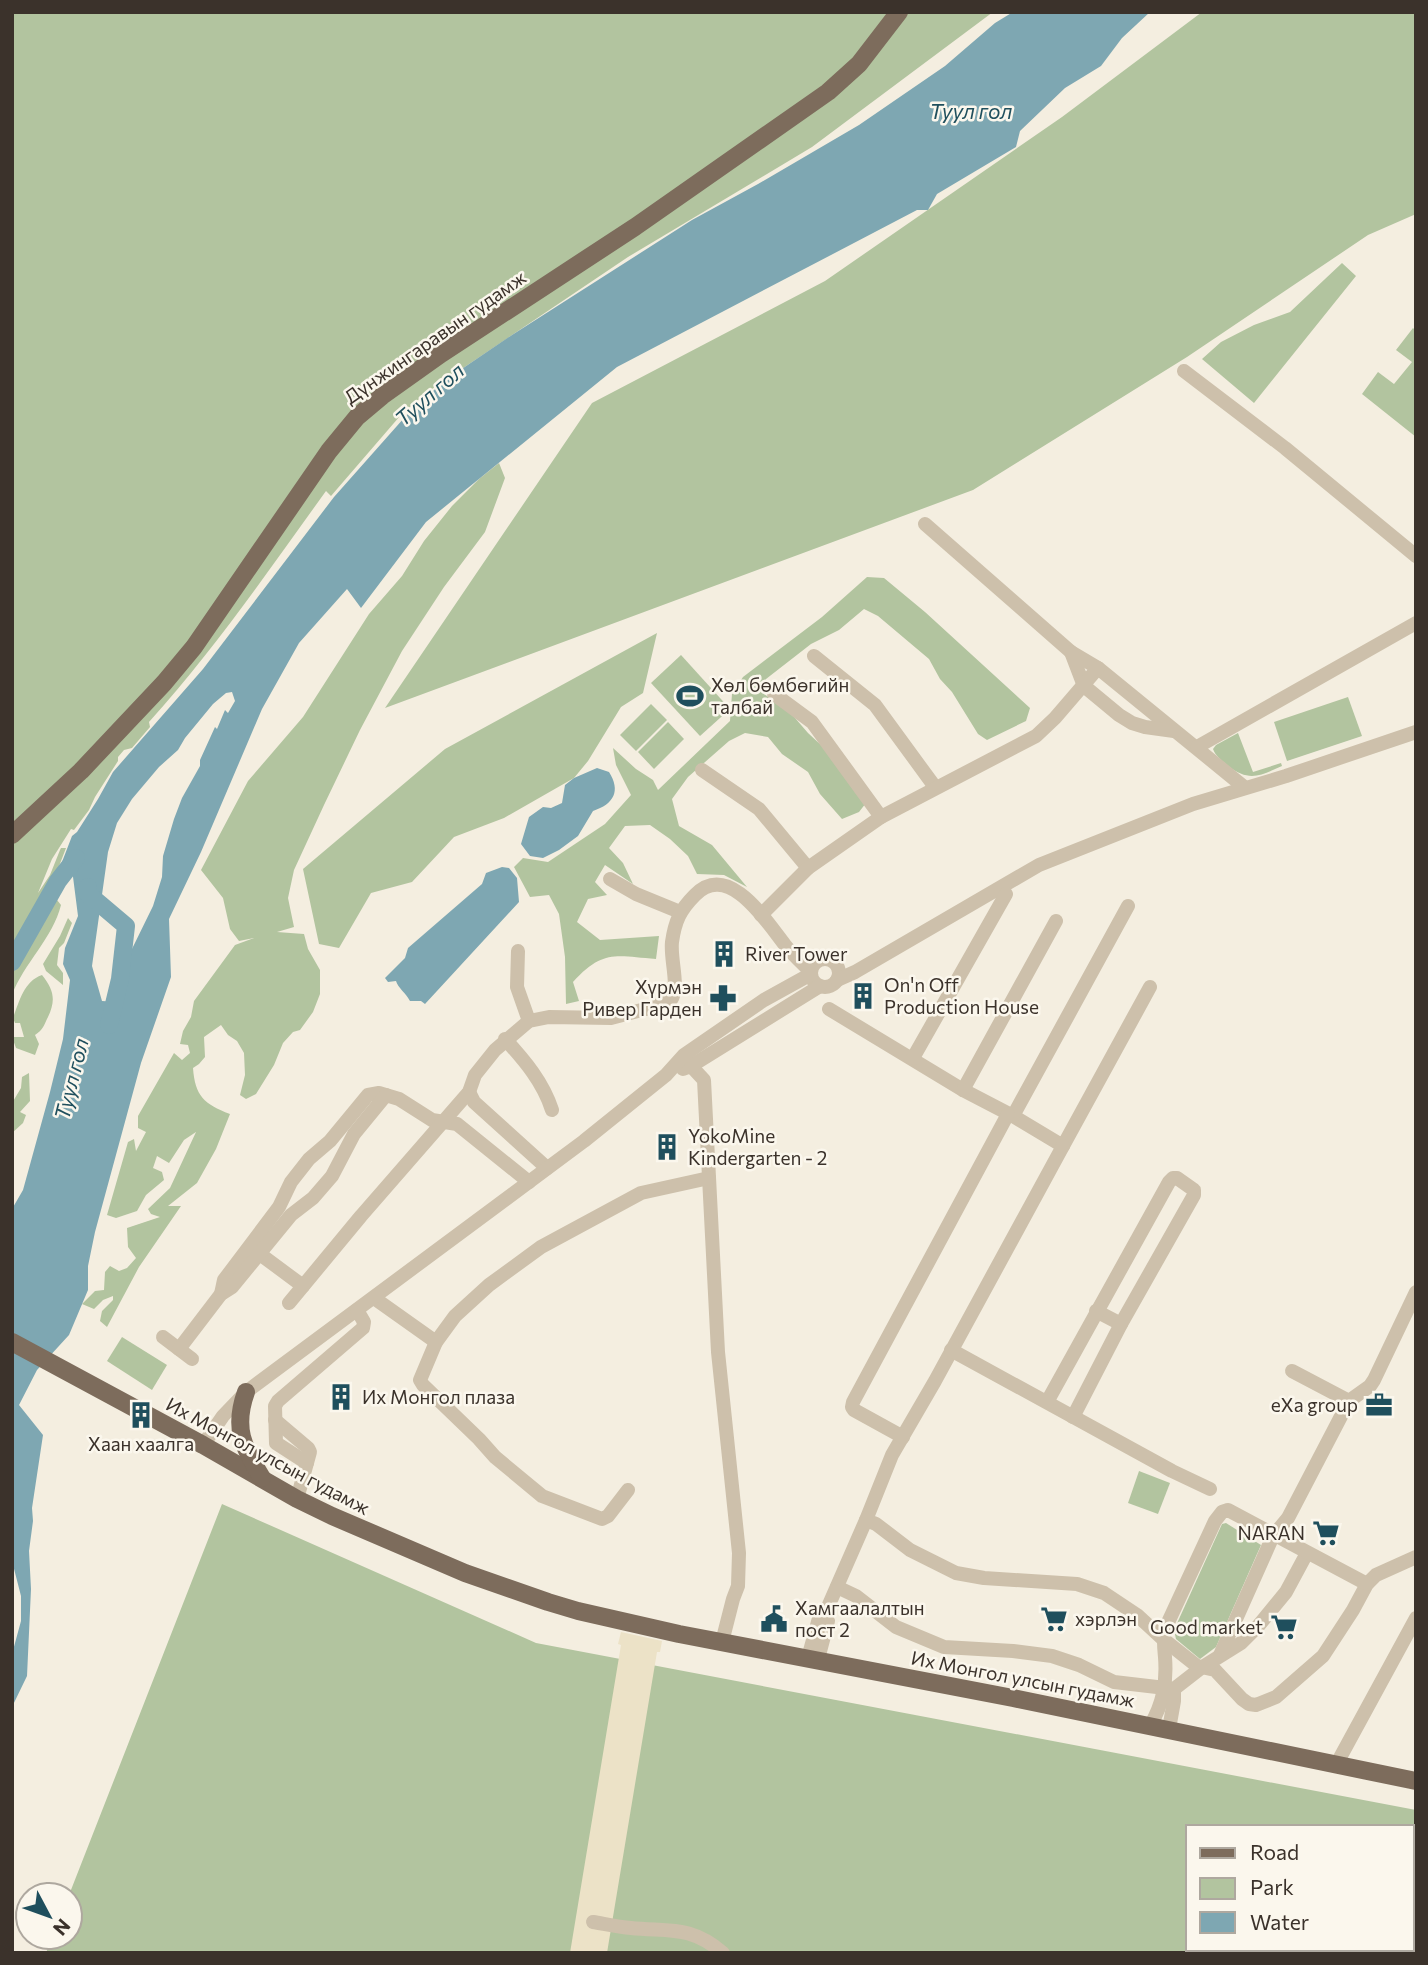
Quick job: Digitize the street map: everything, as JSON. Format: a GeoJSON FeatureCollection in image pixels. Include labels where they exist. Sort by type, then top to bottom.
{"type":"FeatureCollection","features":[{"type":"Feature","properties":{"kind":"main road","name":"Дүнжингаравын гудамж"},"geometry":{"type":"LineString","coordinates":[[12,835],[81,771],[172,674],[194,647],[329,451],[357,417],[441,354],[635,227],[828,92],[859,64],[899,12]]}},
{"type":"Feature","properties":{"kind":"main road","name":"Их Монгол улсын гудамж"},"geometry":{"type":"LineString","coordinates":[[12,1342],[297,1499],[415,1553],[500,1586],[578,1611],[1416,1781]]}},
{"type":"Feature","properties":{"kind":"main road"},"geometry":{"type":"LineString","coordinates":[[246,1392],[240,1413],[243,1442],[264,1480]]}},
{"type":"Feature","properties":{"kind":"street"},"geometry":{"type":"LineString","coordinates":[[1184,371],[1267,433],[1416,556]]}},
{"type":"Feature","properties":{"kind":"street"},"geometry":{"type":"LineString","coordinates":[[925,524],[1071,652],[1098,668],[1244,787]]}},
{"type":"Feature","properties":{"kind":"street"},"geometry":{"type":"LineString","coordinates":[[1197,747],[1416,623]]}},
{"type":"Feature","properties":{"kind":"street"},"geometry":{"type":"LineString","coordinates":[[1071,652],[1084,686],[1119,715],[1145,727],[1175,731]]}},
{"type":"Feature","properties":{"kind":"street"},"geometry":{"type":"LineString","coordinates":[[814,656],[875,705],[935,788]]}},
{"type":"Feature","properties":{"kind":"street"},"geometry":{"type":"LineString","coordinates":[[761,915],[808,868],[881,817],[1036,736],[1098,668]]}},
{"type":"Feature","properties":{"kind":"street"},"geometry":{"type":"LineString","coordinates":[[774,694],[812,722],[881,817]]}},
{"type":"Feature","properties":{"kind":"street"},"geometry":{"type":"LineString","coordinates":[[666,1075],[691,1066],[820,986],[830,986],[837,973],[868,964],[1039,865],[1142,823],[1244,787],[1286,776],[1416,732]]}},
{"type":"Feature","properties":{"kind":"street"},"geometry":{"type":"LineString","coordinates":[[702,770],[759,809],[808,868]]}},
{"type":"Feature","properties":{"kind":"street"},"geometry":{"type":"LineString","coordinates":[[610,879],[636,894],[680,912]]}},
{"type":"Feature","properties":{"kind":"street"},"geometry":{"type":"LineString","coordinates":[[289,1303],[469,1092],[475,1075],[505,1039],[529,1021],[548,1017],[611,1018],[671,1000],[675,989],[671,946],[680,912],[702,888],[720,886],[738,892],[795,956],[813,969],[814,981],[820,986]]}},
{"type":"Feature","properties":{"kind":"street"},"geometry":{"type":"LineString","coordinates":[[913,1058],[1006,894]]}},
{"type":"Feature","properties":{"kind":"street"},"geometry":{"type":"LineString","coordinates":[[903,1437],[854,1410],[853,1402],[1128,906]]}},
{"type":"Feature","properties":{"kind":"street"},"geometry":{"type":"LineString","coordinates":[[963,1090],[1056,921]]}},
{"type":"Feature","properties":{"kind":"street"},"geometry":{"type":"LineString","coordinates":[[518,951],[517,987],[529,1021]]}},
{"type":"Feature","properties":{"kind":"street"},"geometry":{"type":"LineString","coordinates":[[203,1445],[223,1416],[246,1392],[529,1182],[666,1075],[684,1055],[813,969],[822,959],[828,959],[837,973]]}},
{"type":"Feature","properties":{"kind":"street"},"geometry":{"type":"LineString","coordinates":[[813,1658],[828,1621],[824,1616],[892,1455],[1150,987]]}},
{"type":"Feature","properties":{"kind":"street"},"geometry":{"type":"LineString","coordinates":[[828,1009],[1063,1146]]}},
{"type":"Feature","properties":{"kind":"street"},"geometry":{"type":"LineString","coordinates":[[505,1039],[529,1066],[546,1092],[552,1110]]}},
{"type":"Feature","properties":{"kind":"street"},"geometry":{"type":"LineString","coordinates":[[691,1066],[704,1080],[718,1352],[739,1553],[738,1586],[722,1642]]}},
{"type":"Feature","properties":{"kind":"street"},"geometry":{"type":"LineString","coordinates":[[469,1092],[474,1102],[547,1168]]}},
{"type":"Feature","properties":{"kind":"street"},"geometry":{"type":"LineString","coordinates":[[255,1250],[291,1182],[368,1095],[379,1093],[399,1098],[432,1120],[457,1124],[529,1182]]}},
{"type":"Feature","properties":{"kind":"street"},"geometry":{"type":"LineString","coordinates":[[179,1349],[221,1294],[224,1280],[291,1215],[313,1198],[332,1176],[354,1134],[386,1095]]}},
{"type":"Feature","properties":{"kind":"street"},"geometry":{"type":"LineString","coordinates":[[628,1490],[608,1516],[602,1519],[542,1496],[495,1457],[480,1439],[422,1385],[421,1374],[436,1342],[455,1316],[489,1285],[541,1247],[641,1192],[709,1178]]}},
{"type":"Feature","properties":{"kind":"street"},"geometry":{"type":"LineString","coordinates":[[1047,1402],[1169,1182],[1177,1178],[1194,1191],[1194,1195],[1121,1324],[1073,1417]]}},
{"type":"Feature","properties":{"kind":"street"},"geometry":{"type":"LineString","coordinates":[[255,1250],[303,1286]]}},
{"type":"Feature","properties":{"kind":"street"},"geometry":{"type":"LineString","coordinates":[[1220,1655],[1273,1536],[1288,1518],[1349,1401],[1374,1380],[1416,1292]]}},
{"type":"Feature","properties":{"kind":"street"},"geometry":{"type":"LineString","coordinates":[[374,1298],[436,1342]]}},
{"type":"Feature","properties":{"kind":"street"},"geometry":{"type":"LineString","coordinates":[[297,1499],[310,1452],[275,1420],[275,1409],[278,1401],[363,1328],[364,1322],[357,1310]]}},
{"type":"Feature","properties":{"kind":"street"},"geometry":{"type":"LineString","coordinates":[[1096,1311],[1121,1324]]}},
{"type":"Feature","properties":{"kind":"street"},"geometry":{"type":"LineString","coordinates":[[163,1337],[192,1359]]}},
{"type":"Feature","properties":{"kind":"street"},"geometry":{"type":"LineString","coordinates":[[951,1350],[1172,1471],[1210,1489]]}},
{"type":"Feature","properties":{"kind":"street"},"geometry":{"type":"LineString","coordinates":[[1292,1371],[1349,1401]]}},
{"type":"Feature","properties":{"kind":"street"},"geometry":{"type":"LineString","coordinates":[[1169,1729],[1175,1698],[1170,1688],[1163,1639],[1165,1629],[1219,1515],[1228,1510],[1367,1584]]}},
{"type":"Feature","properties":{"kind":"street"},"geometry":{"type":"LineString","coordinates":[[866,1520],[876,1524],[910,1550],[956,1573],[984,1578],[1077,1584],[1104,1593],[1137,1615],[1201,1668],[1210,1667],[1215,1670],[1242,1699],[1249,1704],[1259,1705],[1276,1697],[1323,1656],[1367,1584],[1376,1575],[1416,1558]]}},
{"type":"Feature","properties":{"kind":"street"},"geometry":{"type":"LineString","coordinates":[[1150,1726],[1170,1688],[1241,1643],[1275,1607],[1307,1553]]}},
{"type":"Feature","properties":{"kind":"street"},"geometry":{"type":"LineString","coordinates":[[837,1587],[856,1596],[896,1627],[944,1647],[1052,1656],[1079,1665],[1114,1682],[1170,1688]]}},
{"type":"Feature","properties":{"kind":"street"},"geometry":{"type":"LineString","coordinates":[[1336,1765],[1416,1618]]}},
{"type":"Feature","properties":{"kind":"street"},"geometry":{"type":"LineString","coordinates":[[593,1922],[631,1928],[676,1930],[708,1940],[723,1953]]}},
{"type":"Feature","properties":{"kind":"green space"},"geometry":{"type":"Polygon","coordinates":[[[12,12],[993,12],[812,147],[628,257],[426,393],[400,416],[331,496],[326,491],[219,638],[149,722],[150,727],[132,748],[124,750],[118,757],[89,810],[74,830],[71,829],[52,859],[38,893],[50,875],[61,848],[66,848],[51,887],[12,950],[12,12]]]}},
{"type":"Feature","properties":{"kind":"green space"},"geometry":{"type":"Polygon","coordinates":[[[1202,12],[1416,12],[1416,214],[1368,235],[1187,357],[973,490],[385,708],[592,403],[825,281],[1062,117],[1202,12]]]}},
{"type":"Feature","properties":{"kind":"green space"},"geometry":{"type":"Polygon","coordinates":[[[1342,263],[1356,276],[1254,403],[1202,359],[1221,342],[1254,325],[1290,312],[1342,263]]]}},
{"type":"Feature","properties":{"kind":"green space"},"geometry":{"type":"Polygon","coordinates":[[[1413,328],[1416,331],[1416,437],[1362,394],[1378,372],[1394,384],[1412,362],[1396,350],[1413,328]]]}},
{"type":"Feature","properties":{"kind":"green space"},"geometry":{"type":"Polygon","coordinates":[[[499,463],[505,478],[485,532],[444,587],[402,651],[360,730],[294,870],[288,898],[294,927],[277,932],[304,934],[308,949],[320,970],[320,994],[313,1012],[300,1030],[293,1032],[283,1043],[274,1065],[256,1094],[246,1099],[240,1095],[245,1075],[244,1053],[237,1041],[228,1035],[221,1025],[204,1037],[205,1057],[193,1068],[196,1086],[202,1098],[230,1114],[216,1149],[197,1183],[168,1206],[181,1206],[139,1267],[107,1327],[100,1321],[102,1311],[113,1300],[113,1296],[103,1300],[94,1309],[82,1304],[95,1291],[104,1290],[105,1272],[110,1266],[119,1271],[127,1268],[136,1258],[128,1247],[127,1228],[160,1217],[151,1214],[148,1209],[170,1188],[196,1132],[184,1140],[169,1163],[157,1156],[153,1168],[162,1172],[164,1180],[146,1195],[137,1211],[116,1218],[107,1215],[128,1142],[134,1139],[136,1151],[146,1132],[138,1128],[138,1116],[174,1053],[182,1060],[190,1053],[188,1045],[180,1044],[183,1031],[191,1017],[194,1001],[235,945],[254,938],[239,941],[230,929],[223,898],[201,870],[248,781],[303,717],[369,614],[402,576],[424,541],[452,506],[499,463]]]}},
{"type":"Feature","properties":{"kind":"green space"},"geometry":{"type":"Polygon","coordinates":[[[867,577],[884,578],[925,612],[1030,708],[1026,721],[987,740],[978,734],[929,659],[878,616],[864,609],[839,630],[811,644],[766,679],[764,694],[789,711],[836,759],[866,803],[859,812],[842,819],[820,794],[808,772],[782,754],[768,737],[745,733],[729,741],[688,777],[672,799],[679,826],[712,845],[747,887],[724,875],[697,874],[688,856],[650,825],[625,826],[609,848],[623,863],[633,884],[605,865],[595,882],[607,895],[588,899],[577,922],[600,940],[659,936],[656,959],[620,956],[602,959],[573,982],[579,1001],[566,1004],[565,957],[559,914],[549,895],[530,897],[514,867],[523,858],[548,862],[605,824],[631,795],[616,765],[613,748],[653,780],[658,790],[730,721],[732,694],[743,677],[822,617],[867,577]]]}},
{"type":"Feature","properties":{"kind":"green space"},"geometry":{"type":"Polygon","coordinates":[[[657,633],[643,693],[621,707],[588,761],[574,778],[504,818],[454,837],[412,882],[371,893],[339,948],[319,944],[303,869],[445,749],[657,633]]]}},
{"type":"Feature","properties":{"kind":"green space","name":"Хөл бөмбөгийн талбай"},"geometry":{"type":"Polygon","coordinates":[[[681,655],[730,709],[700,736],[651,683],[681,655]]]}},
{"type":"Feature","properties":{"kind":"green space"},"geometry":{"type":"Polygon","coordinates":[[[1348,697],[1362,736],[1287,761],[1274,722],[1348,697]]]}},
{"type":"Feature","properties":{"kind":"green space"},"geometry":{"type":"Polygon","coordinates":[[[651,704],[667,720],[636,751],[620,735],[651,704]]]}},
{"type":"Feature","properties":{"kind":"green space"},"geometry":{"type":"Polygon","coordinates":[[[668,722],[684,739],[654,769],[638,752],[668,722]]]}},
{"type":"Feature","properties":{"kind":"green space"},"geometry":{"type":"Polygon","coordinates":[[[1238,733],[1253,772],[1281,763],[1282,766],[1249,776],[1228,766],[1213,749],[1238,733]]]}},
{"type":"Feature","properties":{"kind":"green space"},"geometry":{"type":"Polygon","coordinates":[[[57,900],[61,905],[52,928],[12,995],[12,973],[57,900]]]}},
{"type":"Feature","properties":{"kind":"green space"},"geometry":{"type":"Polygon","coordinates":[[[68,918],[72,923],[64,943],[59,948],[57,965],[63,973],[63,985],[46,971],[43,964],[68,918]]]}},
{"type":"Feature","properties":{"kind":"green space"},"geometry":{"type":"Polygon","coordinates":[[[42,975],[51,990],[53,1000],[44,1025],[35,1035],[39,1044],[35,1055],[16,1048],[12,1037],[24,1037],[20,1023],[15,1023],[13,1018],[26,987],[42,975]]]}},
{"type":"Feature","properties":{"kind":"green space"},"geometry":{"type":"Polygon","coordinates":[[[29,1073],[30,1101],[20,1112],[26,1115],[23,1123],[12,1133],[12,1103],[21,1088],[22,1077],[29,1073]]]}},
{"type":"Feature","properties":{"kind":"green space"},"geometry":{"type":"Polygon","coordinates":[[[122,1337],[167,1365],[152,1390],[107,1361],[122,1337]]]}},
{"type":"Feature","properties":{"kind":"green space"},"geometry":{"type":"Polygon","coordinates":[[[1139,1471],[1170,1483],[1158,1514],[1128,1503],[1139,1471]]]}},
{"type":"Feature","properties":{"kind":"green space"},"geometry":{"type":"Polygon","coordinates":[[[222,1504],[536,1643],[1416,1810],[1416,1953],[46,1953],[84,1951],[84,1881],[74,1881],[222,1504]]]}},
{"type":"Feature","properties":{"kind":"green space"},"geometry":{"type":"Polygon","coordinates":[[[1226,1523],[1261,1545],[1216,1647],[1200,1659],[1176,1639],[1174,1630],[1222,1524],[1226,1523]]]}},
{"type":"Feature","properties":{"kind":"shaded area"},"geometry":{"type":"Polygon","coordinates":[[[621,1632],[662,1641],[660,1652],[657,1652],[607,1953],[570,1953],[621,1645],[618,1644],[621,1632]]]}},
{"type":"Feature","properties":{"kind":"water","name":"Туул гол"},"geometry":{"type":"Polygon","coordinates":[[[1013,12],[1150,12],[1122,38],[1101,66],[1065,88],[1020,131],[1016,147],[937,194],[928,210],[917,210],[617,367],[426,522],[361,608],[347,589],[299,643],[262,709],[201,852],[169,919],[171,977],[141,1063],[95,1232],[88,1266],[88,1290],[69,1335],[37,1370],[19,1405],[43,1435],[32,1508],[29,1551],[31,1589],[27,1676],[12,1707],[12,1654],[21,1621],[21,1596],[12,1561],[12,1209],[23,1190],[63,1039],[70,980],[63,964],[65,948],[78,916],[72,869],[66,876],[57,875],[72,836],[113,772],[203,669],[334,497],[412,409],[447,379],[512,335],[692,220],[859,125],[945,66],[995,23],[1013,12]],[[232,692],[226,693],[213,704],[178,750],[159,767],[132,799],[117,823],[108,852],[92,966],[102,1001],[118,1002],[130,953],[153,906],[162,877],[163,856],[182,798],[200,766],[200,760],[215,727],[217,729],[225,710],[228,713],[235,701],[232,692]]]}},
{"type":"Feature","properties":{"kind":"water"},"geometry":{"type":"Polygon","coordinates":[[[597,768],[609,772],[613,779],[615,791],[610,801],[593,811],[578,836],[559,850],[543,858],[530,856],[521,844],[529,817],[543,807],[551,808],[562,803],[565,785],[597,768]]]}},
{"type":"Feature","properties":{"kind":"water"},"geometry":{"type":"Polygon","coordinates":[[[502,867],[509,868],[517,878],[519,902],[425,1004],[421,1001],[410,1001],[396,981],[388,982],[385,978],[405,958],[408,948],[482,884],[486,873],[502,867]]]}},
{"type":"Feature","properties":{"kind":"waterway","name":"Туул гол"},"geometry":{"type":"LineString","coordinates":[[12,962],[58,881],[76,858]]}},
{"type":"Feature","properties":{"kind":"waterway","name":"Туул гол"},"geometry":{"type":"LineString","coordinates":[[88,887],[87,893],[126,926],[120,979],[109,1025]]}},
{"type":"Feature","properties":{"kind":"place","name":"Хөл бөмбөгийн талбай"},"geometry":{"type":"Point","coordinates":[690,696]}},
{"type":"Feature","properties":{"kind":"place","name":"River Tower"},"geometry":{"type":"Point","coordinates":[724,954]}},
{"type":"Feature","properties":{"kind":"place","name":"On'n Off Production House"},"geometry":{"type":"Point","coordinates":[863,996]}},
{"type":"Feature","properties":{"kind":"place","name":"Хүрмэн Ривер Гарден"},"geometry":{"type":"Point","coordinates":[723,998]}},
{"type":"Feature","properties":{"kind":"place","name":"YokoMine Kindergarten - 2"},"geometry":{"type":"Point","coordinates":[667,1147]}},
{"type":"Feature","properties":{"kind":"place","name":"Их Монгол плаза"},"geometry":{"type":"Point","coordinates":[341,1397]}},
{"type":"Feature","properties":{"kind":"place","name":"eXa group"},"geometry":{"type":"Point","coordinates":[1379,1405]}},
{"type":"Feature","properties":{"kind":"place","name":"Хаан хаалга"},"geometry":{"type":"Point","coordinates":[141,1415]}},
{"type":"Feature","properties":{"kind":"place","name":"NARAN"},"geometry":{"type":"Point","coordinates":[1326,1533]}},
{"type":"Feature","properties":{"kind":"place","name":"Хамгаалалтын пост 2"},"geometry":{"type":"Point","coordinates":[774,1619]}},
{"type":"Feature","properties":{"kind":"place","name":"хэрлэн"},"geometry":{"type":"Point","coordinates":[1054,1619]}},
{"type":"Feature","properties":{"kind":"place","name":"Good market"},"geometry":{"type":"Point","coordinates":[1284,1627]}}]}
